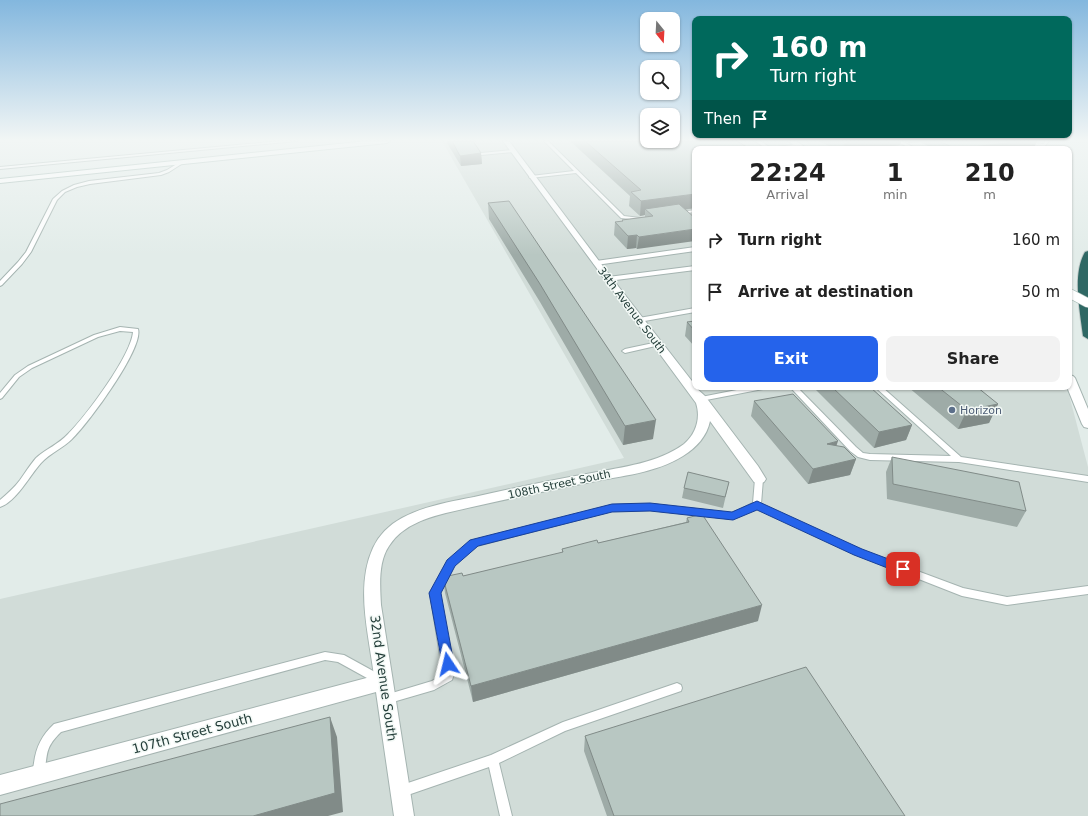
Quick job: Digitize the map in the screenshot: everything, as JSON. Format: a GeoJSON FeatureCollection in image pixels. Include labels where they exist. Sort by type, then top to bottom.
{"type":"FeatureCollection","features":[{"type":"Feature","properties":{"kind":"highway"},"geometry":{"type":"LineString","coordinates":[[1088,254],[1083,265],[1082,290],[1088,336]]}},
{"type":"Feature","properties":{"kind":"street"},"geometry":{"type":"LineString","coordinates":[[0,181],[19,179]]}},
{"type":"Feature","properties":{"kind":"street","name":"34th Avenue South"},"geometry":{"type":"LineString","coordinates":[[533,179],[692,388]]}},
{"type":"Feature","properties":{"kind":"street"},"geometry":{"type":"LineString","coordinates":[[1072,294],[1088,303]]}},
{"type":"Feature","properties":{"kind":"street"},"geometry":{"type":"LineString","coordinates":[[1072,385],[1088,424]]}},
{"type":"Feature","properties":{"kind":"street","name":"34th Avenue South"},"geometry":{"type":"LineString","coordinates":[[693,390],[759,479]]}},
{"type":"Feature","properties":{"kind":"street","name":"108th Street South"},"geometry":{"type":"LineString","coordinates":[[384,541],[398,527],[412,518],[427,513],[636,468],[674,454],[688,446],[701,430],[705,416],[701,400]]}},
{"type":"Feature","properties":{"kind":"street","name":"32nd Avenue South"},"geometry":{"type":"LineString","coordinates":[[384,541],[377,556],[373,588],[373,606],[404,816]]}},
{"type":"Feature","properties":{"kind":"street","name":"107th Street South"},"geometry":{"type":"LineString","coordinates":[[0,785],[38,774],[385,690]]}},
{"type":"Feature","properties":{"kind":"lane"},"geometry":{"type":"LineString","coordinates":[[0,284],[20,263],[28,252],[59,194],[76,186],[120,179]]}},
{"type":"Feature","properties":{"kind":"lane"},"geometry":{"type":"LineString","coordinates":[[585,179],[622,217],[636,219],[644,218]]}},
{"type":"Feature","properties":{"kind":"lane"},"geometry":{"type":"LineString","coordinates":[[673,214],[692,212]]}},
{"type":"Feature","properties":{"kind":"lane"},"geometry":{"type":"LineString","coordinates":[[596,262],[692,249]]}},
{"type":"Feature","properties":{"kind":"lane"},"geometry":{"type":"LineString","coordinates":[[608,279],[692,268]]}},
{"type":"Feature","properties":{"kind":"lane"},"geometry":{"type":"LineString","coordinates":[[639,320],[692,311]]}},
{"type":"Feature","properties":{"kind":"lane"},"geometry":{"type":"LineString","coordinates":[[0,397],[17,376],[30,367],[96,336],[120,329],[136,330],[138,334],[136,342],[126,360],[80,426],[69,438],[41,458],[23,482],[0,504]]}},
{"type":"Feature","properties":{"kind":"lane"},"geometry":{"type":"LineString","coordinates":[[625,351],[658,344]]}},
{"type":"Feature","properties":{"kind":"lane"},"geometry":{"type":"LineString","coordinates":[[701,400],[749,390]]}},
{"type":"Feature","properties":{"kind":"lane"},"geometry":{"type":"LineString","coordinates":[[796,390],[853,449],[870,457],[959,459],[1088,479]]}},
{"type":"Feature","properties":{"kind":"lane"},"geometry":{"type":"LineString","coordinates":[[881,390],[959,459]]}},
{"type":"Feature","properties":{"kind":"lane"},"geometry":{"type":"LineString","coordinates":[[757,505],[759,479]]}},
{"type":"Feature","properties":{"kind":"lane"},"geometry":{"type":"LineString","coordinates":[[38,774],[41,750],[49,736],[58,728],[313,658],[325,656],[340,658],[385,690],[434,685],[448,677],[448,664],[435,593],[451,563],[474,543],[612,508],[650,507],[733,516],[757,505],[858,552],[962,592],[1007,600],[1088,590]]}},
{"type":"Feature","properties":{"kind":"lane"},"geometry":{"type":"LineString","coordinates":[[400,791],[493,760],[563,727],[677,688]]}},
{"type":"Feature","properties":{"kind":"lane"},"geometry":{"type":"LineString","coordinates":[[493,760],[506,816]]}},
{"type":"Feature","properties":{"kind":"shaded area"},"geometry":{"type":"Polygon","coordinates":[[[464,179],[692,179],[692,390],[1068,390],[1088,467],[1088,816],[0,816],[0,599],[624,458],[464,179]]]}},
{"type":"Feature","properties":{"kind":"building"},"geometry":{"type":"Polygon","coordinates":[[[629,179],[692,179],[692,194],[641,201],[631,192],[641,190],[629,179]]]}},
{"type":"Feature","properties":{"kind":"building"},"geometry":{"type":"Polygon","coordinates":[[[509,201],[656,420],[625,426],[540,284],[488,203],[509,201]]]}},
{"type":"Feature","properties":{"kind":"building"},"geometry":{"type":"Polygon","coordinates":[[[679,204],[692,215],[692,229],[639,237],[637,235],[628,236],[615,222],[653,216],[645,209],[679,204]]]}},
{"type":"Feature","properties":{"kind":"building"},"geometry":{"type":"Polygon","coordinates":[[[692,321],[692,328],[687,322],[692,321]]]}},
{"type":"Feature","properties":{"kind":"building"},"geometry":{"type":"Polygon","coordinates":[[[835,390],[873,390],[912,425],[879,432],[835,390]]]}},
{"type":"Feature","properties":{"kind":"building"},"geometry":{"type":"Polygon","coordinates":[[[942,390],[981,390],[998,404],[967,410],[942,390]]]}},
{"type":"Feature","properties":{"kind":"building"},"geometry":{"type":"Polygon","coordinates":[[[793,394],[838,441],[827,444],[844,447],[856,459],[813,469],[754,401],[793,394]]]}},
{"type":"Feature","properties":{"kind":"building"},"geometry":{"type":"Polygon","coordinates":[[[892,457],[1019,482],[1026,511],[893,484],[892,457]]]}},
{"type":"Feature","properties":{"kind":"building"},"geometry":{"type":"Polygon","coordinates":[[[688,472],[729,482],[725,497],[684,488],[688,472]]]}},
{"type":"Feature","properties":{"kind":"building"},"geometry":{"type":"Polygon","coordinates":[[[702,514],[762,605],[471,686],[443,577],[462,573],[463,576],[563,552],[562,549],[597,540],[598,543],[689,522],[687,518],[702,514]]]}},
{"type":"Feature","properties":{"kind":"building"},"geometry":{"type":"Polygon","coordinates":[[[806,667],[905,816],[614,816],[585,736],[806,667]]]}},
{"type":"Feature","properties":{"kind":"building"},"geometry":{"type":"Polygon","coordinates":[[[330,717],[335,793],[253,816],[0,816],[0,804],[330,717]]]}},
{"type":"Feature","properties":{"kind":"place","name":"Horizon"},"geometry":{"type":"Point","coordinates":[952,410]}},
{"type":"Feature","properties":{"kind":"route"},"geometry":{"type":"LineString","coordinates":[[448,664],[435,593],[451,563],[474,543],[612,508],[650,507],[733,516],[757,505],[858,552],[903,569]]}}]}
